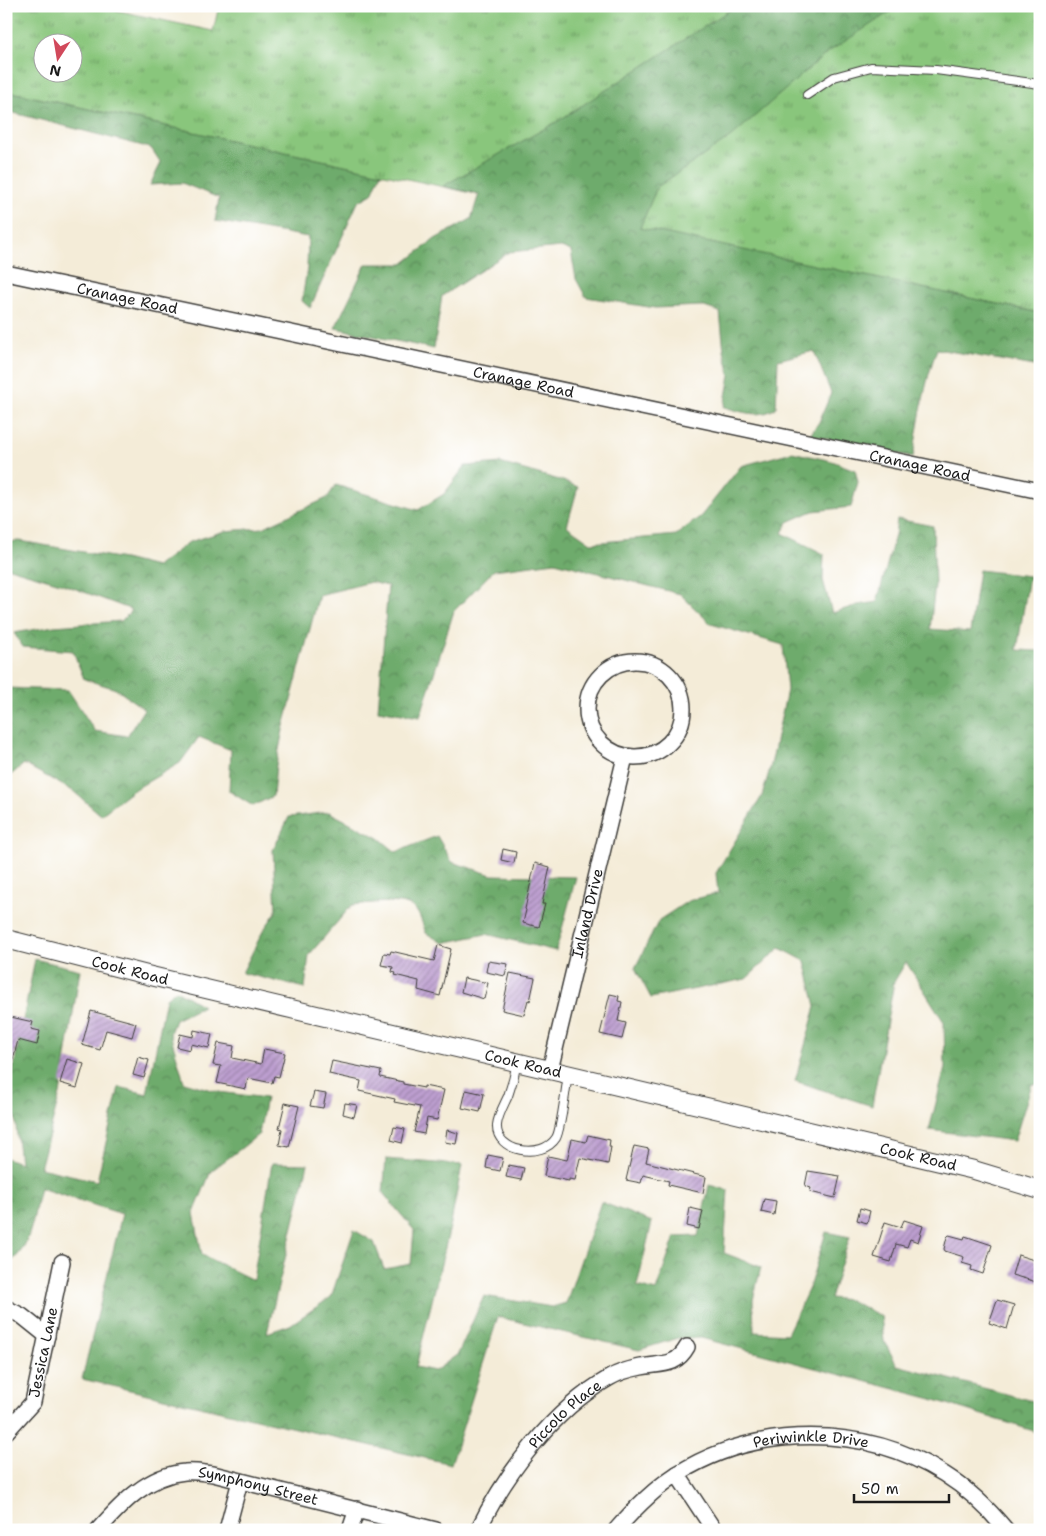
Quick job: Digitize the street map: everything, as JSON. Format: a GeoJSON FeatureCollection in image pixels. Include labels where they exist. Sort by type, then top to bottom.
{"type":"FeatureCollection","features":[{"type":"Feature","properties":{"kind":"street","name":"Cranage Road"},"geometry":{"type":"LineString","coordinates":[[6,273],[1040,491]]}},
{"type":"Feature","properties":{"kind":"street"},"geometry":{"type":"LineString","coordinates":[[638,661],[654,665],[664,671],[680,692],[683,708],[678,731],[668,744],[658,752],[642,757],[626,757],[611,751],[592,732],[587,716],[588,700],[591,690],[600,676],[614,666],[638,661]]}},
{"type":"Feature","properties":{"kind":"street","name":"Inland Drive"},"geometry":{"type":"LineString","coordinates":[[550,1070],[626,757]]}},
{"type":"Feature","properties":{"kind":"street","name":"Cook Road"},"geometry":{"type":"LineString","coordinates":[[6,940],[151,976],[974,1170],[1040,1190]]}},
{"type":"Feature","properties":{"kind":"street","name":"Jessica Lane"},"geometry":{"type":"LineString","coordinates":[[6,1432],[33,1402],[62,1262]]}},
{"type":"Feature","properties":{"kind":"street"},"geometry":{"type":"LineString","coordinates":[[6,1308],[22,1316],[47,1336]]}},
{"type":"Feature","properties":{"kind":"street","name":"Piccolo Place"},"geometry":{"type":"LineString","coordinates":[[478,1530],[488,1508],[509,1476],[548,1428],[575,1403],[610,1377],[640,1367],[667,1364],[683,1355],[688,1347]]}},
{"type":"Feature","properties":{"kind":"street","name":"Periwinkle Drive"},"geometry":{"type":"LineString","coordinates":[[616,1530],[650,1495],[677,1474],[704,1459],[758,1441],[801,1436],[844,1438],[871,1443],[915,1458],[944,1474],[975,1497],[1006,1530]]}},
{"type":"Feature","properties":{"kind":"street","name":"Symphony Street"},"geometry":{"type":"LineString","coordinates":[[98,1530],[141,1488],[170,1475],[198,1472],[213,1474],[436,1530]]}},
{"type":"Feature","properties":{"kind":"street"},"geometry":{"type":"LineString","coordinates":[[677,1474],[714,1530]]}},
{"type":"Feature","properties":{"kind":"street"},"geometry":{"type":"LineString","coordinates":[[227,1530],[240,1481]]}},
{"type":"Feature","properties":{"kind":"street"},"geometry":{"type":"LineString","coordinates":[[350,1530],[356,1509]]}},
{"type":"Feature","properties":{"kind":"lane"},"geometry":{"type":"LineString","coordinates":[[807,95],[834,77],[871,67],[936,70],[1040,84]]}},
{"type":"Feature","properties":{"kind":"lane"},"geometry":{"type":"LineString","coordinates":[[517,1062],[508,1095],[499,1117],[497,1130],[502,1139],[512,1147],[524,1151],[547,1148],[556,1138],[568,1074]]}},
{"type":"Feature","properties":{"kind":"green space"},"geometry":{"type":"Polygon","coordinates":[[[6,6],[96,6],[213,31],[219,6],[1040,6],[1040,313],[485,196],[6,91],[6,6]]]}},
{"type":"Feature","properties":{"kind":"green space"},"geometry":{"type":"Polygon","coordinates":[[[736,6],[899,6],[827,53],[731,137],[657,187],[640,228],[1040,313],[1040,367],[937,349],[925,389],[913,457],[810,435],[819,422],[831,393],[814,351],[778,360],[776,408],[757,414],[724,407],[730,375],[724,351],[720,312],[701,306],[655,308],[586,297],[576,279],[571,251],[561,247],[509,252],[442,296],[434,349],[335,328],[366,264],[403,264],[435,239],[471,219],[479,194],[443,186],[558,121],[736,6]]]}},
{"type":"Feature","properties":{"kind":"green space"},"geometry":{"type":"Polygon","coordinates":[[[6,91],[381,173],[372,194],[358,202],[310,308],[302,301],[307,268],[308,237],[215,221],[219,198],[182,183],[150,185],[161,163],[151,148],[6,111],[6,91]]]}},
{"type":"Feature","properties":{"kind":"green space"},"geometry":{"type":"Polygon","coordinates":[[[792,452],[832,461],[855,470],[858,482],[851,507],[813,511],[788,522],[782,533],[824,554],[823,580],[832,613],[858,605],[877,602],[895,535],[897,519],[933,526],[935,585],[930,629],[970,632],[979,570],[1029,576],[1017,650],[1040,651],[1040,1084],[1032,1084],[1014,1141],[929,1130],[945,1068],[944,1022],[906,962],[894,982],[872,1106],[795,1081],[816,1006],[805,961],[780,948],[746,979],[651,998],[635,968],[659,920],[688,901],[718,893],[716,873],[762,796],[771,765],[787,690],[783,645],[711,624],[680,594],[555,562],[494,570],[454,611],[420,717],[378,710],[388,586],[371,582],[319,595],[283,730],[276,765],[273,796],[253,806],[229,791],[231,750],[199,737],[180,763],[132,791],[101,815],[73,791],[24,764],[6,779],[6,688],[68,690],[95,731],[127,736],[144,709],[116,689],[84,679],[73,651],[23,647],[14,633],[54,626],[121,621],[132,610],[60,583],[6,567],[6,542],[20,541],[124,559],[156,567],[189,542],[225,531],[262,528],[327,498],[336,485],[418,510],[444,494],[465,466],[500,463],[578,487],[567,526],[591,543],[676,535],[701,516],[741,466],[792,452]]]}},
{"type":"Feature","properties":{"kind":"green space"},"geometry":{"type":"Polygon","coordinates":[[[329,812],[379,838],[396,852],[437,836],[452,862],[492,875],[576,877],[556,951],[486,934],[443,943],[426,933],[420,917],[414,908],[401,903],[375,903],[352,905],[309,955],[305,988],[242,973],[263,931],[276,912],[273,850],[289,817],[329,812]]]}},
{"type":"Feature","properties":{"kind":"green space"},"geometry":{"type":"Polygon","coordinates":[[[35,959],[80,970],[60,1094],[40,1168],[97,1181],[119,1087],[147,1094],[166,998],[176,990],[203,1006],[175,1020],[170,1033],[184,1082],[219,1092],[266,1098],[259,1134],[211,1171],[194,1213],[202,1255],[253,1280],[272,1163],[308,1164],[267,1333],[290,1325],[331,1297],[354,1230],[374,1242],[384,1269],[411,1264],[414,1230],[383,1193],[386,1159],[462,1165],[451,1223],[416,1367],[435,1371],[458,1354],[484,1296],[552,1307],[566,1303],[601,1202],[652,1222],[637,1286],[656,1291],[675,1237],[698,1236],[709,1185],[728,1190],[724,1253],[761,1267],[753,1300],[754,1332],[787,1334],[809,1288],[826,1232],[850,1237],[830,1298],[849,1300],[881,1316],[884,1341],[897,1365],[1040,1403],[1040,1433],[925,1397],[701,1338],[678,1338],[639,1350],[498,1317],[451,1464],[82,1379],[122,1214],[40,1188],[26,1242],[14,1259],[6,1264],[6,1158],[20,1163],[11,1081],[35,959]]]}},
{"type":"Feature","properties":{"kind":"building"},"geometry":{"type":"Polygon","coordinates":[[[503,849],[516,852],[514,863],[501,860],[503,849]]]}},
{"type":"Feature","properties":{"kind":"building"},"geometry":{"type":"Polygon","coordinates":[[[535,863],[550,867],[542,904],[545,904],[539,927],[523,923],[535,863]]]}},
{"type":"Feature","properties":{"kind":"building"},"geometry":{"type":"Polygon","coordinates":[[[438,945],[451,949],[440,996],[418,990],[419,981],[395,975],[396,973],[392,972],[393,967],[381,965],[384,953],[390,954],[391,951],[434,961],[438,945]]]}},
{"type":"Feature","properties":{"kind":"building"},"geometry":{"type":"Polygon","coordinates":[[[488,961],[508,964],[505,976],[486,972],[488,961]]]}},
{"type":"Feature","properties":{"kind":"building"},"geometry":{"type":"Polygon","coordinates":[[[510,973],[535,978],[530,1001],[528,1000],[524,1015],[502,1010],[510,973]]]}},
{"type":"Feature","properties":{"kind":"building"},"geometry":{"type":"Polygon","coordinates":[[[464,978],[488,983],[484,999],[461,992],[464,978]]]}},
{"type":"Feature","properties":{"kind":"building"},"geometry":{"type":"Polygon","coordinates":[[[610,994],[619,996],[618,1001],[622,1002],[618,1021],[626,1023],[622,1039],[600,1034],[610,994]]]}},
{"type":"Feature","properties":{"kind":"building"},"geometry":{"type":"Polygon","coordinates":[[[91,1011],[136,1023],[132,1037],[106,1030],[100,1050],[82,1045],[91,1011]]]}},
{"type":"Feature","properties":{"kind":"building"},"geometry":{"type":"Polygon","coordinates":[[[6,1016],[33,1022],[31,1029],[40,1031],[37,1045],[18,1040],[10,1072],[6,1072],[6,1016]]]}},
{"type":"Feature","properties":{"kind":"building"},"geometry":{"type":"Polygon","coordinates":[[[194,1030],[212,1034],[209,1048],[191,1044],[190,1050],[177,1047],[180,1034],[193,1037],[194,1030]]]}},
{"type":"Feature","properties":{"kind":"building"},"geometry":{"type":"Polygon","coordinates":[[[218,1043],[234,1046],[232,1058],[261,1064],[264,1049],[285,1053],[279,1077],[274,1076],[272,1083],[248,1078],[246,1089],[217,1083],[221,1066],[213,1065],[218,1043]]]}},
{"type":"Feature","properties":{"kind":"building"},"geometry":{"type":"Polygon","coordinates":[[[138,1057],[149,1060],[144,1078],[133,1075],[138,1057]]]}},
{"type":"Feature","properties":{"kind":"building"},"geometry":{"type":"Polygon","coordinates":[[[67,1059],[84,1064],[77,1088],[60,1083],[67,1059]]]}},
{"type":"Feature","properties":{"kind":"building"},"geometry":{"type":"Polygon","coordinates":[[[332,1061],[381,1071],[380,1077],[403,1082],[403,1084],[444,1090],[437,1120],[427,1118],[424,1134],[414,1132],[420,1107],[394,1102],[395,1099],[359,1091],[361,1081],[329,1074],[332,1061]]]}},
{"type":"Feature","properties":{"kind":"building"},"geometry":{"type":"Polygon","coordinates":[[[466,1090],[484,1094],[480,1112],[462,1108],[466,1090]]]}},
{"type":"Feature","properties":{"kind":"building"},"geometry":{"type":"Polygon","coordinates":[[[314,1092],[326,1094],[323,1108],[310,1106],[314,1092]]]}},
{"type":"Feature","properties":{"kind":"building"},"geometry":{"type":"Polygon","coordinates":[[[285,1103],[299,1106],[289,1147],[279,1145],[282,1129],[279,1128],[285,1103]]]}},
{"type":"Feature","properties":{"kind":"building"},"geometry":{"type":"Polygon","coordinates":[[[345,1103],[357,1105],[354,1117],[343,1114],[345,1103]]]}},
{"type":"Feature","properties":{"kind":"building"},"geometry":{"type":"Polygon","coordinates":[[[394,1127],[405,1129],[402,1143],[391,1140],[394,1127]]]}},
{"type":"Feature","properties":{"kind":"building"},"geometry":{"type":"Polygon","coordinates":[[[447,1130],[458,1133],[456,1144],[445,1142],[447,1130]]]}},
{"type":"Feature","properties":{"kind":"building"},"geometry":{"type":"Polygon","coordinates":[[[588,1135],[610,1140],[609,1147],[611,1147],[608,1164],[580,1158],[575,1180],[569,1179],[569,1181],[544,1176],[548,1156],[567,1160],[572,1139],[586,1142],[588,1135]]]}},
{"type":"Feature","properties":{"kind":"building"},"geometry":{"type":"Polygon","coordinates":[[[634,1146],[649,1149],[646,1162],[706,1177],[703,1193],[668,1185],[669,1181],[643,1175],[641,1183],[626,1180],[634,1146]]]}},
{"type":"Feature","properties":{"kind":"building"},"geometry":{"type":"Polygon","coordinates":[[[488,1155],[503,1158],[500,1171],[486,1168],[488,1155]]]}},
{"type":"Feature","properties":{"kind":"building"},"geometry":{"type":"Polygon","coordinates":[[[509,1165],[524,1168],[521,1180],[506,1177],[509,1165]]]}},
{"type":"Feature","properties":{"kind":"building"},"geometry":{"type":"Polygon","coordinates":[[[808,1171],[840,1176],[835,1198],[810,1192],[811,1188],[805,1186],[808,1171]]]}},
{"type":"Feature","properties":{"kind":"building"},"geometry":{"type":"Polygon","coordinates":[[[764,1199],[776,1201],[774,1215],[761,1212],[764,1199]]]}},
{"type":"Feature","properties":{"kind":"building"},"geometry":{"type":"Polygon","coordinates":[[[690,1208],[703,1211],[699,1229],[687,1226],[690,1208]]]}},
{"type":"Feature","properties":{"kind":"building"},"geometry":{"type":"Polygon","coordinates":[[[860,1208],[870,1211],[867,1223],[857,1220],[860,1208]]]}},
{"type":"Feature","properties":{"kind":"building"},"geometry":{"type":"Polygon","coordinates":[[[904,1220],[923,1226],[918,1242],[910,1239],[907,1247],[896,1244],[891,1262],[874,1257],[885,1222],[901,1227],[904,1220]]]}},
{"type":"Feature","properties":{"kind":"building"},"geometry":{"type":"Polygon","coordinates":[[[949,1235],[964,1239],[965,1236],[992,1245],[983,1274],[971,1270],[972,1266],[962,1263],[964,1257],[945,1251],[949,1235]]]}},
{"type":"Feature","properties":{"kind":"building"},"geometry":{"type":"Polygon","coordinates":[[[1018,1255],[1040,1262],[1040,1283],[1012,1275],[1018,1255]]]}},
{"type":"Feature","properties":{"kind":"building"},"geometry":{"type":"Polygon","coordinates":[[[997,1300],[1014,1305],[1007,1329],[989,1323],[997,1300]]]}}]}
